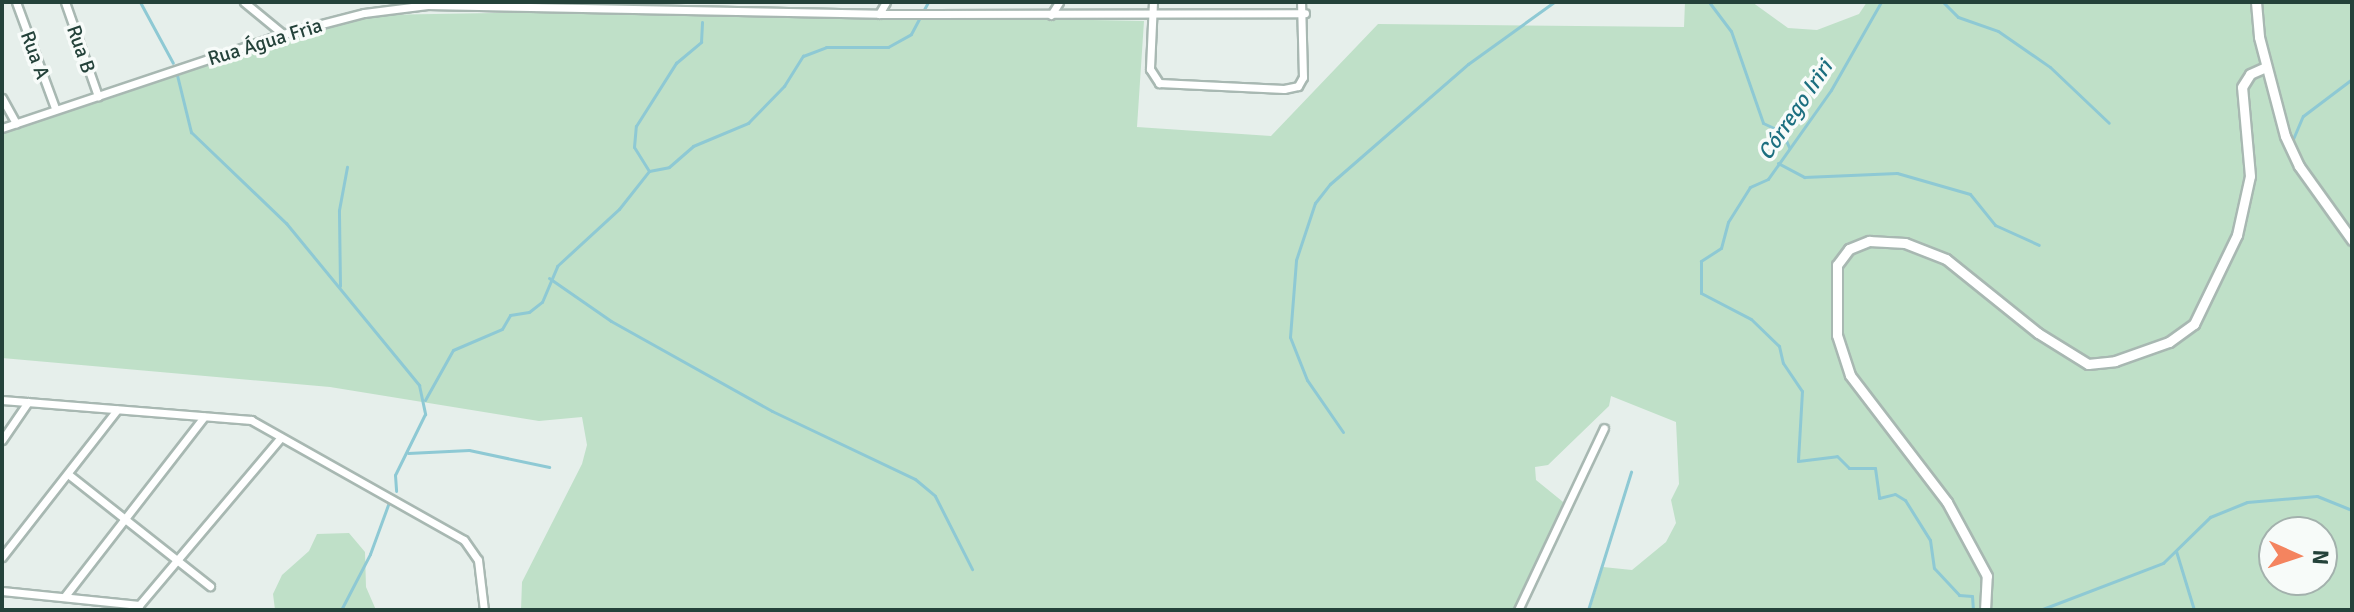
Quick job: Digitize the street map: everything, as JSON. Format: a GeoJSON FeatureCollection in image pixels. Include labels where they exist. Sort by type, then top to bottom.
{"type":"FeatureCollection","features":[{"type":"Feature","properties":{"kind":"street","name":"Rua A"},"geometry":{"type":"LineString","coordinates":[[16,2],[55,108]]}},
{"type":"Feature","properties":{"kind":"street","name":"Rua B"},"geometry":{"type":"LineString","coordinates":[[65,2],[98,96]]}},
{"type":"Feature","properties":{"kind":"street"},"geometry":{"type":"LineString","coordinates":[[244,2],[283,34]]}},
{"type":"Feature","properties":{"kind":"street"},"geometry":{"type":"LineString","coordinates":[[388,2],[405,8]]}},
{"type":"Feature","properties":{"kind":"street"},"geometry":{"type":"LineString","coordinates":[[879,14],[886,2]]}},
{"type":"Feature","properties":{"kind":"street"},"geometry":{"type":"LineString","coordinates":[[963,13],[969,2]]}},
{"type":"Feature","properties":{"kind":"street"},"geometry":{"type":"LineString","coordinates":[[1051,15],[1059,2]]}},
{"type":"Feature","properties":{"kind":"street"},"geometry":{"type":"LineString","coordinates":[[1153,2],[1150,69],[1168,87],[1284,89],[1298,86],[1303,77],[1305,13],[1301,2]]}},
{"type":"Feature","properties":{"kind":"street"},"geometry":{"type":"LineString","coordinates":[[2256,2],[2266,67],[2299,166],[2352,240]]}},
{"type":"Feature","properties":{"kind":"street","name":"Rua Água Fria"},"geometry":{"type":"LineString","coordinates":[[2,128],[283,34],[426,4],[698,6],[879,14],[1150,16],[1305,13]]}},
{"type":"Feature","properties":{"kind":"street"},"geometry":{"type":"LineString","coordinates":[[1985,610],[1987,576],[1947,502],[1850,375],[1837,335],[1837,265],[1849,249],[1869,241],[1905,243],[1946,259],[2038,333],[2088,364],[2115,361],[2169,342],[2194,324],[2237,235],[2250,176],[2242,87],[2250,74],[2266,67]]}},
{"type":"Feature","properties":{"kind":"street"},"geometry":{"type":"LineString","coordinates":[[2,98],[16,123]]}},
{"type":"Feature","properties":{"kind":"street"},"geometry":{"type":"LineString","coordinates":[[2,400],[251,420],[464,540],[478,560],[484,610]]}},
{"type":"Feature","properties":{"kind":"street"},"geometry":{"type":"LineString","coordinates":[[2,440],[28,402]]}},
{"type":"Feature","properties":{"kind":"street"},"geometry":{"type":"LineString","coordinates":[[2,557],[117,410]]}},
{"type":"Feature","properties":{"kind":"street"},"geometry":{"type":"LineString","coordinates":[[65,596],[204,417]]}},
{"type":"Feature","properties":{"kind":"street"},"geometry":{"type":"LineString","coordinates":[[1518,610],[1604,428]]}},
{"type":"Feature","properties":{"kind":"street"},"geometry":{"type":"LineString","coordinates":[[2,591],[65,596],[137,608],[281,437]]}},
{"type":"Feature","properties":{"kind":"street"},"geometry":{"type":"LineString","coordinates":[[68,474],[210,586]]}},
{"type":"Feature","properties":{"kind":"green space"},"geometry":{"type":"Polygon","coordinates":[[[1685,2],[1752,2],[1788,28],[1817,30],[1859,14],[1867,2],[2352,2],[2352,610],[1590,610],[1603,567],[1632,570],[1666,542],[1676,523],[1671,500],[1679,484],[1676,422],[1611,396],[1609,406],[1548,465],[1535,467],[1536,480],[1573,510],[1519,610],[521,610],[522,582],[582,464],[587,445],[582,417],[539,421],[330,387],[2,358],[2,132],[220,55],[375,15],[615,11],[1144,21],[1137,127],[1271,136],[1378,24],[1684,27],[1685,2]]]}},
{"type":"Feature","properties":{"kind":"green space"},"geometry":{"type":"Polygon","coordinates":[[[349,533],[365,552],[366,587],[376,610],[275,610],[273,594],[282,575],[309,551],[317,534],[349,533]]]}},
{"type":"Feature","properties":{"kind":"waterway"},"geometry":{"type":"LineString","coordinates":[[140,2],[173,63]]}},
{"type":"Feature","properties":{"kind":"waterway"},"geometry":{"type":"LineString","coordinates":[[425,400],[453,350],[502,329],[510,315],[529,312],[542,302],[557,266],[619,209],[649,171],[669,167],[693,146],[748,123],[784,86],[803,56],[826,47],[888,47],[911,34],[928,2]]}},
{"type":"Feature","properties":{"kind":"waterway"},"geometry":{"type":"LineString","coordinates":[[1343,432],[1307,380],[1290,337],[1296,260],[1315,203],[1330,184],[1468,64],[1554,2]]}},
{"type":"Feature","properties":{"kind":"waterway"},"geometry":{"type":"LineString","coordinates":[[1709,2],[1731,31],[1763,123],[1782,132],[1789,147]]}},
{"type":"Feature","properties":{"kind":"waterway","name":"Córrego Iriri"},"geometry":{"type":"LineString","coordinates":[[1881,2],[1831,90],[1768,179],[1750,187],[1728,222],[1721,248],[1701,261],[1701,293],[1751,319],[1779,346],[1783,363],[1802,391],[1798,461],[1837,456],[1849,468],[1875,468],[1879,498],[1895,494],[1905,500],[1930,540],[1934,568],[1959,595],[1972,596],[1973,610]]}},
{"type":"Feature","properties":{"kind":"waterway"},"geometry":{"type":"LineString","coordinates":[[1943,2],[1958,17],[1998,31],[2050,67],[2109,123]]}},
{"type":"Feature","properties":{"kind":"waterway"},"geometry":{"type":"LineString","coordinates":[[649,171],[634,147],[636,126],[676,63],[701,42],[702,22]]}},
{"type":"Feature","properties":{"kind":"waterway"},"geometry":{"type":"LineString","coordinates":[[177,75],[191,132],[286,223],[419,385],[425,414],[395,475],[396,491]]}},
{"type":"Feature","properties":{"kind":"waterway"},"geometry":{"type":"LineString","coordinates":[[2293,139],[2303,116],[2352,79]]}},
{"type":"Feature","properties":{"kind":"waterway"},"geometry":{"type":"LineString","coordinates":[[1778,163],[1804,177],[1897,173],[1970,194],[1995,225],[2039,245]]}},
{"type":"Feature","properties":{"kind":"waterway"},"geometry":{"type":"LineString","coordinates":[[340,286],[339,210],[347,167]]}},
{"type":"Feature","properties":{"kind":"waterway"},"geometry":{"type":"LineString","coordinates":[[549,278],[611,321],[772,411],[915,479],[935,496],[972,569]]}},
{"type":"Feature","properties":{"kind":"waterway"},"geometry":{"type":"LineString","coordinates":[[408,453],[469,450],[549,467]]}},
{"type":"Feature","properties":{"kind":"waterway"},"geometry":{"type":"LineString","coordinates":[[1588,610],[1631,472]]}},
{"type":"Feature","properties":{"kind":"waterway"},"geometry":{"type":"LineString","coordinates":[[2040,610],[2163,563],[2210,517],[2247,502],[2317,496],[2352,510]]}},
{"type":"Feature","properties":{"kind":"waterway"},"geometry":{"type":"LineString","coordinates":[[341,610],[370,554],[389,502]]}},
{"type":"Feature","properties":{"kind":"waterway"},"geometry":{"type":"LineString","coordinates":[[2176,551],[2194,610]]}}]}
